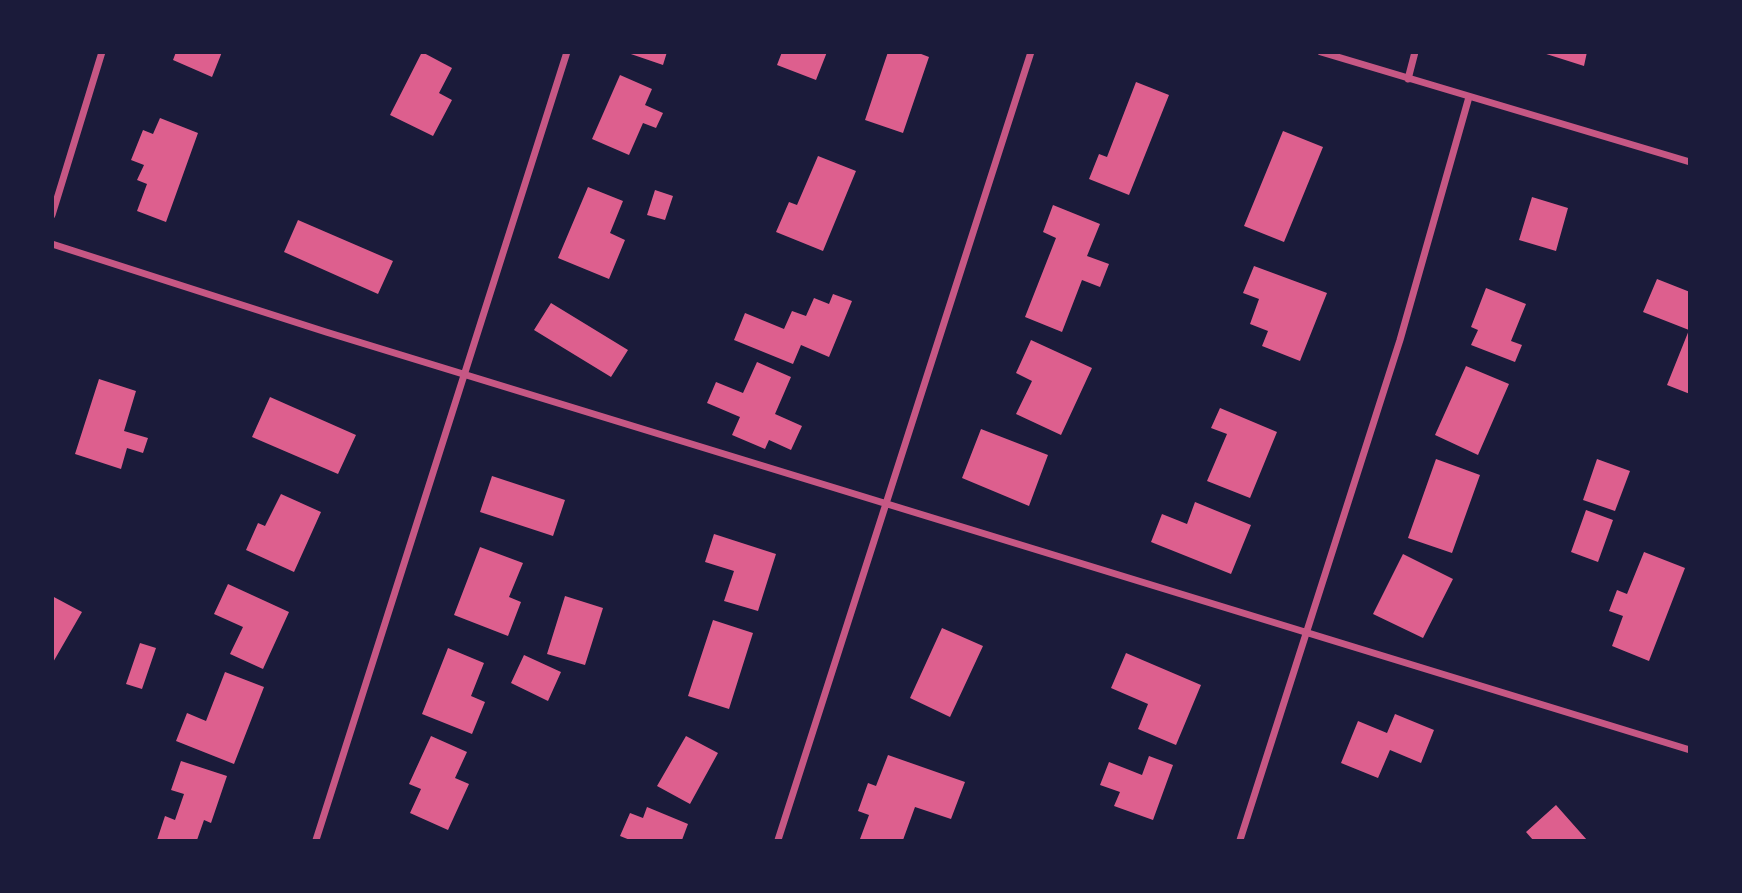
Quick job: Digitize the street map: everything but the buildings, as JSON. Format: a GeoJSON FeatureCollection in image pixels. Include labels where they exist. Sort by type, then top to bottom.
{"type":"FeatureCollection","features":[{"type":"Feature","properties":{"kind":"street"},"geometry":{"type":"LineString","coordinates":[[52,215],[102,52]]}},
{"type":"Feature","properties":{"kind":"street"},"geometry":{"type":"LineString","coordinates":[[316,841],[566,52]]}},
{"type":"Feature","properties":{"kind":"street"},"geometry":{"type":"LineString","coordinates":[[778,841],[1031,52]]}},
{"type":"Feature","properties":{"kind":"street"},"geometry":{"type":"LineString","coordinates":[[1321,52],[1689,162]]}},
{"type":"Feature","properties":{"kind":"street"},"geometry":{"type":"LineString","coordinates":[[1408,79],[1415,52]]}},
{"type":"Feature","properties":{"kind":"street"},"geometry":{"type":"LineString","coordinates":[[1240,841],[1400,340],[1469,97]]}},
{"type":"Feature","properties":{"kind":"street"},"geometry":{"type":"LineString","coordinates":[[52,244],[326,332],[1689,750]]}}]}
